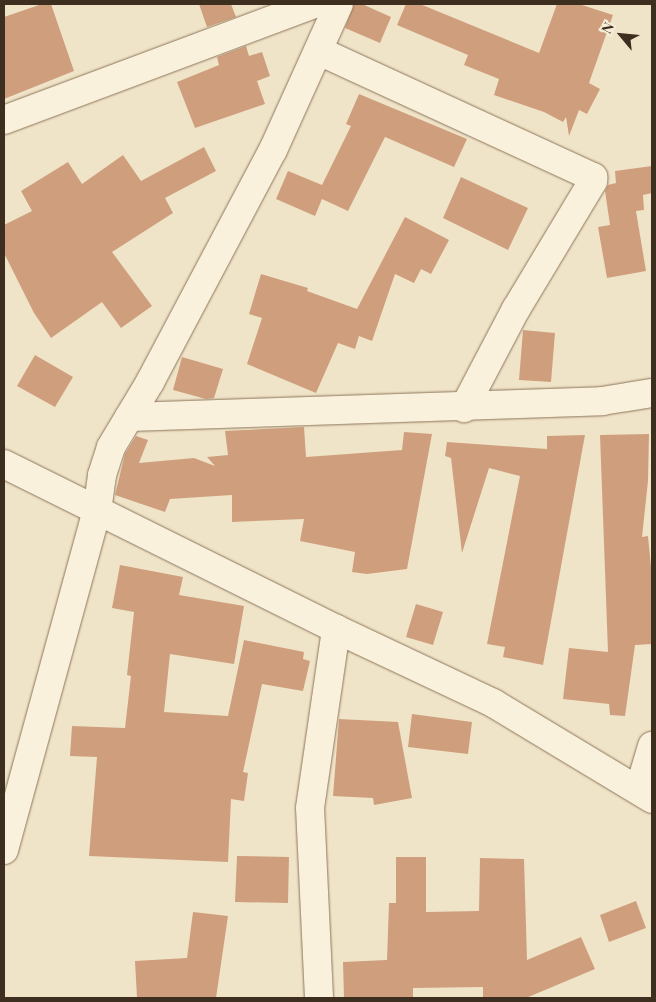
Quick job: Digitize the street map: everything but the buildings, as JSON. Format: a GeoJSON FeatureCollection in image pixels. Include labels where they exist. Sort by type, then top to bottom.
{"type":"FeatureCollection","features":[{"type":"Feature","properties":{"kind":"street"},"geometry":{"type":"LineString","coordinates":[[4,120],[314,4]]}},
{"type":"Feature","properties":{"kind":"street"},"geometry":{"type":"LineString","coordinates":[[4,850],[96,511],[105,461],[150,382],[273,150],[339,4]]}},
{"type":"Feature","properties":{"kind":"street"},"geometry":{"type":"LineString","coordinates":[[319,51],[593,177],[593,181],[516,309],[464,408]]}},
{"type":"Feature","properties":{"kind":"street"},"geometry":{"type":"LineString","coordinates":[[129,417],[464,408],[602,401],[652,393]]}},
{"type":"Feature","properties":{"kind":"street"},"geometry":{"type":"LineString","coordinates":[[4,464],[336,629],[493,703],[646,794],[652,746]]}},
{"type":"Feature","properties":{"kind":"street"},"geometry":{"type":"LineString","coordinates":[[319,998],[310,808],[336,629]]}}]}
